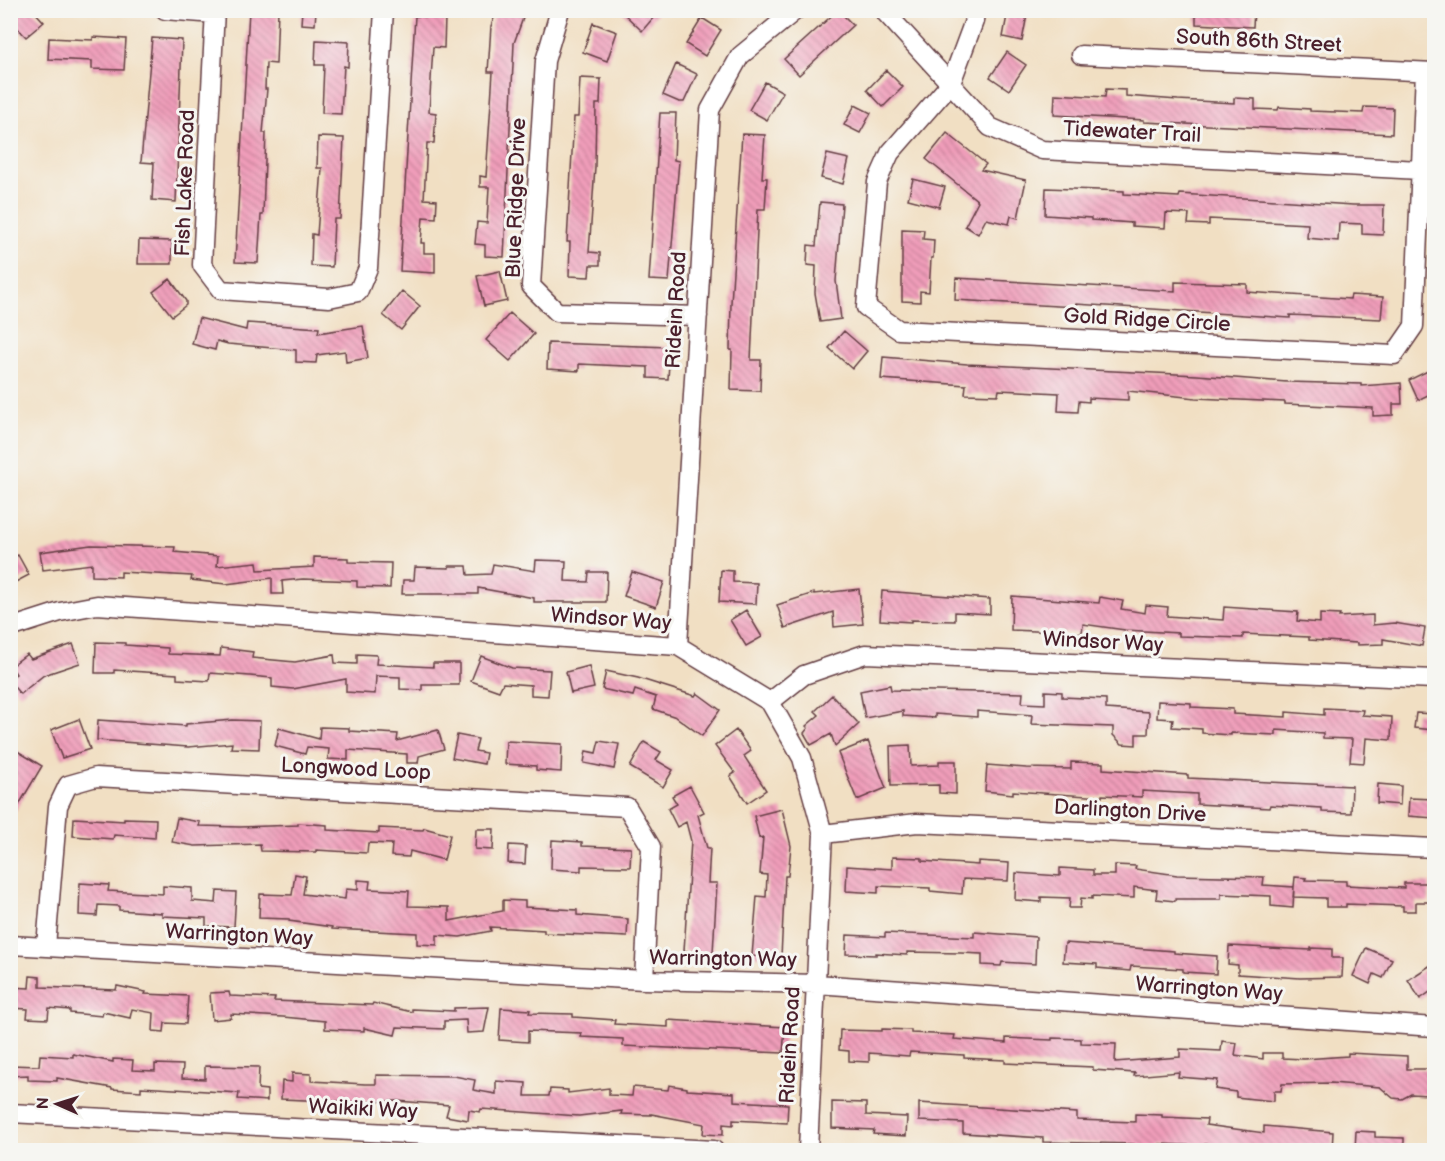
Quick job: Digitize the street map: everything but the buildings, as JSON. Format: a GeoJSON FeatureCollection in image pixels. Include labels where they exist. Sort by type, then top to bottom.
{"type":"FeatureCollection","features":[{"type":"Feature","properties":{"kind":"street"},"geometry":{"type":"LineString","coordinates":[[165,10],[215,12]]}},
{"type":"Feature","properties":{"kind":"street","name":"Fish Lake Road"},"geometry":{"type":"LineString","coordinates":[[215,12],[202,265],[221,290],[329,298],[358,292],[368,268],[384,10]]}},
{"type":"Feature","properties":{"kind":"street","name":"Blue Ridge Drive"},"geometry":{"type":"LineString","coordinates":[[560,10],[545,61],[531,286],[557,312],[698,316]]}},
{"type":"Feature","properties":{"kind":"street","name":"Ridein Road"},"geometry":{"type":"LineString","coordinates":[[678,646],[710,110],[740,56],[796,10]]}},
{"type":"Feature","properties":{"kind":"street","name":"Tidewater Trail"},"geometry":{"type":"LineString","coordinates":[[883,10],[990,127],[1042,150],[1427,172]]}},
{"type":"Feature","properties":{"kind":"street"},"geometry":{"type":"LineString","coordinates":[[951,83],[974,21],[975,10]]}},
{"type":"Feature","properties":{"kind":"street","name":"South 86th Street"},"geometry":{"type":"LineString","coordinates":[[1081,55],[1430,72]]}},
{"type":"Feature","properties":{"kind":"street","name":"Gold Ridge Circle"},"geometry":{"type":"LineString","coordinates":[[951,83],[890,153],[877,182],[866,308],[899,330],[1394,355],[1413,327],[1427,172],[1430,72]]}},
{"type":"Feature","properties":{"kind":"street","name":"Windsor Way"},"geometry":{"type":"LineString","coordinates":[[10,628],[60,612],[97,605],[678,646],[770,702],[804,675],[865,654],[1434,679]]}},
{"type":"Feature","properties":{"kind":"street","name":"Ridein Road"},"geometry":{"type":"LineString","coordinates":[[770,702],[802,758],[823,834],[808,1150]]}},
{"type":"Feature","properties":{"kind":"street","name":"Longwood Loop"},"geometry":{"type":"LineString","coordinates":[[46,946],[58,806],[68,785],[96,777],[627,807],[651,847],[644,980]]}},
{"type":"Feature","properties":{"kind":"street","name":"Darlington Drive"},"geometry":{"type":"LineString","coordinates":[[823,834],[916,823],[1434,848]]}},
{"type":"Feature","properties":{"kind":"street","name":"Warrington Way"},"geometry":{"type":"LineString","coordinates":[[10,945],[644,980],[816,984],[1434,1027]]}},
{"type":"Feature","properties":{"kind":"street","name":"Waikiki Way"},"geometry":{"type":"LineString","coordinates":[[10,1113],[714,1150]]}}]}
